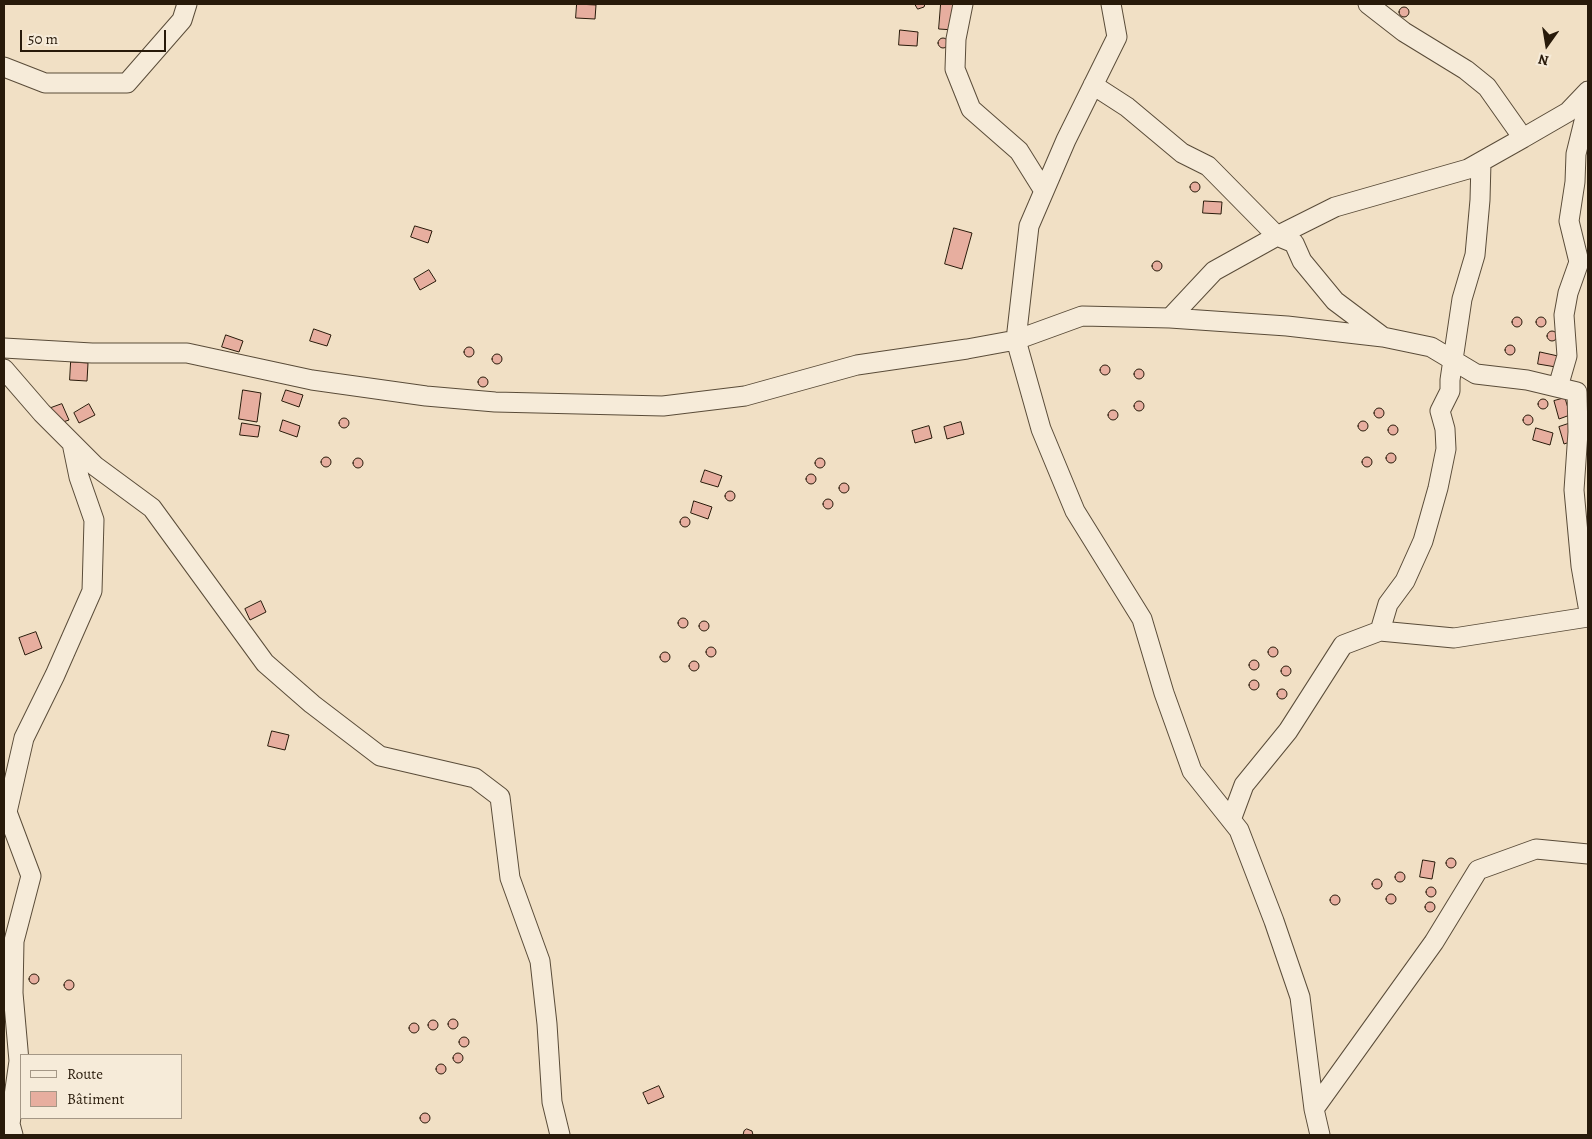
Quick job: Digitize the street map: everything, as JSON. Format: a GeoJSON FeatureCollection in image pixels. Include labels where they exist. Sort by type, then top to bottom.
{"type":"FeatureCollection","features":[{"type":"Feature","properties":{"kind":"street"},"geometry":{"type":"LineString","coordinates":[[4,66],[45,83],[127,83],[182,20],[187,4]]}},
{"type":"Feature","properties":{"kind":"street"},"geometry":{"type":"LineString","coordinates":[[963,4],[956,40],[955,69],[971,109],[1019,151],[1044,191]]}},
{"type":"Feature","properties":{"kind":"street"},"geometry":{"type":"LineString","coordinates":[[1111,4],[1117,37],[1066,140],[1029,226],[1016,340],[1040,430],[1075,511],[1142,619],[1164,693],[1192,771],[1239,830],[1271,912],[1300,997],[1314,1109],[1320,1135]]}},
{"type":"Feature","properties":{"kind":"street"},"geometry":{"type":"LineString","coordinates":[[1368,4],[1404,32],[1466,70],[1487,87],[1523,138]]}},
{"type":"Feature","properties":{"kind":"street"},"geometry":{"type":"LineString","coordinates":[[1093,85],[1127,107],[1182,153],[1208,166],[1277,236],[1294,243],[1302,261],[1335,301],[1383,337]]}},
{"type":"Feature","properties":{"kind":"street"},"geometry":{"type":"LineString","coordinates":[[1170,318],[1214,271],[1277,236],[1335,208],[1468,169],[1568,112],[1588,91]]}},
{"type":"Feature","properties":{"kind":"street"},"geometry":{"type":"LineString","coordinates":[[1558,387],[1566,356],[1564,315],[1568,293],[1579,262],[1569,221],[1575,182],[1576,154],[1588,105]]}},
{"type":"Feature","properties":{"kind":"street"},"geometry":{"type":"LineString","coordinates":[[1380,631],[1388,604],[1404,581],[1423,541],[1438,488],[1446,449],[1445,429],[1440,411],[1450,391],[1462,299],[1475,255],[1481,162]]}},
{"type":"Feature","properties":{"kind":"street"},"geometry":{"type":"LineString","coordinates":[[4,348],[92,353],[187,353],[312,380],[426,396],[495,402],[663,406],[745,396],[857,365],[1016,340],[1082,316],[1170,318],[1287,326],[1383,337],[1431,347],[1476,374],[1527,380],[1582,392],[1574,490],[1581,566],[1588,606]]}},
{"type":"Feature","properties":{"kind":"street"},"geometry":{"type":"LineString","coordinates":[[4,369],[42,413],[95,466],[152,508],[265,663],[312,704],[380,756],[475,778],[500,797],[510,878],[540,961],[547,1024],[552,1102],[560,1135]]}},
{"type":"Feature","properties":{"kind":"street"},"geometry":{"type":"LineString","coordinates":[[13,1135],[10,1124],[19,1061],[13,993],[14,940],[31,876],[7,812],[24,738],[55,675],[92,591],[94,520],[79,477],[72,443]]}},
{"type":"Feature","properties":{"kind":"street"},"geometry":{"type":"LineString","coordinates":[[1231,820],[1244,785],[1288,731],[1343,645],[1380,631],[1454,638],[1588,617]]}},
{"type":"Feature","properties":{"kind":"street"},"geometry":{"type":"LineString","coordinates":[[1314,1109],[1434,942],[1478,870],[1536,849],[1588,854]]}},
{"type":"Feature","properties":{"kind":"building"},"geometry":{"type":"Polygon","coordinates":[[[577,4],[596,5],[595,19],[576,18],[577,4]]]}},
{"type":"Feature","properties":{"kind":"building"},"geometry":{"type":"Polygon","coordinates":[[[915,4],[925,4],[924,7],[918,9],[915,4]]]}},
{"type":"Feature","properties":{"kind":"building"},"geometry":{"type":"Polygon","coordinates":[[[941,4],[956,4],[954,30],[939,29],[941,4]]]}},
{"type":"Feature","properties":{"kind":"building"},"geometry":{"type":"Polygon","coordinates":[[[1402,7],[1406,7],[1409,12],[1408,16],[1402,17],[1399,14],[1399,10],[1402,7]]]}},
{"type":"Feature","properties":{"kind":"building"},"geometry":{"type":"Polygon","coordinates":[[[900,30],[918,32],[917,46],[899,45],[900,30]]]}},
{"type":"Feature","properties":{"kind":"building"},"geometry":{"type":"Polygon","coordinates":[[[943,38],[948,43],[943,48],[938,43],[943,38]]]}},
{"type":"Feature","properties":{"kind":"building"},"geometry":{"type":"Polygon","coordinates":[[[1193,182],[1197,182],[1200,187],[1199,191],[1193,192],[1190,189],[1190,185],[1193,182]]]}},
{"type":"Feature","properties":{"kind":"building"},"geometry":{"type":"Polygon","coordinates":[[[1204,201],[1222,202],[1221,214],[1203,213],[1204,201]]]}},
{"type":"Feature","properties":{"kind":"building"},"geometry":{"type":"Polygon","coordinates":[[[415,226],[432,231],[428,243],[411,237],[415,226]]]}},
{"type":"Feature","properties":{"kind":"building"},"geometry":{"type":"Polygon","coordinates":[[[954,228],[972,233],[962,269],[945,264],[954,228]]]}},
{"type":"Feature","properties":{"kind":"building"},"geometry":{"type":"Polygon","coordinates":[[[1155,261],[1159,261],[1162,266],[1161,270],[1155,271],[1152,268],[1152,264],[1155,261]]]}},
{"type":"Feature","properties":{"kind":"building"},"geometry":{"type":"Polygon","coordinates":[[[429,270],[436,281],[420,290],[414,279],[429,270]]]}},
{"type":"Feature","properties":{"kind":"building"},"geometry":{"type":"Polygon","coordinates":[[[1515,317],[1519,317],[1522,322],[1521,326],[1515,327],[1512,324],[1512,320],[1515,317]]]}},
{"type":"Feature","properties":{"kind":"building"},"geometry":{"type":"Polygon","coordinates":[[[1539,317],[1543,317],[1546,322],[1545,326],[1539,327],[1536,324],[1536,320],[1539,317]]]}},
{"type":"Feature","properties":{"kind":"building"},"geometry":{"type":"Polygon","coordinates":[[[314,329],[331,335],[327,346],[310,341],[314,329]]]}},
{"type":"Feature","properties":{"kind":"building"},"geometry":{"type":"Polygon","coordinates":[[[1550,331],[1554,331],[1557,336],[1556,340],[1550,341],[1547,338],[1547,334],[1550,331]]]}},
{"type":"Feature","properties":{"kind":"building"},"geometry":{"type":"Polygon","coordinates":[[[226,335],[243,341],[239,352],[222,347],[226,335]]]}},
{"type":"Feature","properties":{"kind":"building"},"geometry":{"type":"Polygon","coordinates":[[[1508,345],[1512,345],[1515,350],[1514,354],[1508,355],[1505,352],[1505,348],[1508,345]]]}},
{"type":"Feature","properties":{"kind":"building"},"geometry":{"type":"Polygon","coordinates":[[[467,347],[471,347],[474,352],[473,356],[467,357],[464,354],[464,350],[467,347]]]}},
{"type":"Feature","properties":{"kind":"building"},"geometry":{"type":"Polygon","coordinates":[[[1540,352],[1558,356],[1556,367],[1538,364],[1540,352]]]}},
{"type":"Feature","properties":{"kind":"building"},"geometry":{"type":"Polygon","coordinates":[[[495,354],[499,354],[502,359],[501,363],[495,364],[492,361],[492,357],[495,354]]]}},
{"type":"Feature","properties":{"kind":"building"},"geometry":{"type":"Polygon","coordinates":[[[71,362],[88,363],[87,381],[70,380],[71,362]]]}},
{"type":"Feature","properties":{"kind":"building"},"geometry":{"type":"Polygon","coordinates":[[[1103,365],[1107,365],[1110,370],[1109,374],[1103,375],[1100,372],[1100,368],[1103,365]]]}},
{"type":"Feature","properties":{"kind":"building"},"geometry":{"type":"Polygon","coordinates":[[[1137,369],[1141,369],[1144,374],[1143,378],[1137,379],[1134,376],[1134,372],[1137,369]]]}},
{"type":"Feature","properties":{"kind":"building"},"geometry":{"type":"Polygon","coordinates":[[[481,377],[485,377],[488,382],[487,386],[481,387],[478,384],[478,380],[481,377]]]}},
{"type":"Feature","properties":{"kind":"building"},"geometry":{"type":"Polygon","coordinates":[[[243,390],[261,393],[257,422],[239,419],[243,390]]]}},
{"type":"Feature","properties":{"kind":"building"},"geometry":{"type":"Polygon","coordinates":[[[286,390],[303,395],[299,407],[282,401],[286,390]]]}},
{"type":"Feature","properties":{"kind":"building"},"geometry":{"type":"Polygon","coordinates":[[[1565,398],[1570,415],[1559,419],[1554,401],[1565,398]]]}},
{"type":"Feature","properties":{"kind":"building"},"geometry":{"type":"Polygon","coordinates":[[[1541,399],[1545,399],[1548,404],[1547,408],[1541,409],[1538,406],[1538,402],[1541,399]]]}},
{"type":"Feature","properties":{"kind":"building"},"geometry":{"type":"Polygon","coordinates":[[[1137,401],[1141,401],[1144,406],[1143,410],[1137,411],[1134,408],[1134,404],[1137,401]]]}},
{"type":"Feature","properties":{"kind":"building"},"geometry":{"type":"Polygon","coordinates":[[[62,404],[69,420],[57,424],[51,408],[62,404]]]}},
{"type":"Feature","properties":{"kind":"building"},"geometry":{"type":"Polygon","coordinates":[[[89,404],[95,415],[79,423],[74,413],[89,404]]]}},
{"type":"Feature","properties":{"kind":"building"},"geometry":{"type":"Polygon","coordinates":[[[1377,408],[1381,408],[1384,413],[1383,417],[1377,418],[1374,415],[1374,411],[1377,408]]]}},
{"type":"Feature","properties":{"kind":"building"},"geometry":{"type":"Polygon","coordinates":[[[1111,410],[1115,410],[1118,415],[1117,419],[1111,420],[1108,417],[1108,413],[1111,410]]]}},
{"type":"Feature","properties":{"kind":"building"},"geometry":{"type":"Polygon","coordinates":[[[1526,415],[1530,415],[1533,420],[1532,424],[1526,425],[1523,422],[1523,418],[1526,415]]]}},
{"type":"Feature","properties":{"kind":"building"},"geometry":{"type":"Polygon","coordinates":[[[342,418],[346,418],[349,423],[348,427],[342,428],[339,425],[339,421],[342,418]]]}},
{"type":"Feature","properties":{"kind":"building"},"geometry":{"type":"Polygon","coordinates":[[[283,420],[300,426],[297,437],[280,431],[283,420]]]}},
{"type":"Feature","properties":{"kind":"building"},"geometry":{"type":"Polygon","coordinates":[[[1361,421],[1365,421],[1368,426],[1367,430],[1361,431],[1358,428],[1358,424],[1361,421]]]}},
{"type":"Feature","properties":{"kind":"building"},"geometry":{"type":"Polygon","coordinates":[[[961,422],[964,434],[947,439],[944,427],[961,422]]]}},
{"type":"Feature","properties":{"kind":"building"},"geometry":{"type":"Polygon","coordinates":[[[242,423],[260,426],[258,437],[240,435],[242,423]]]}},
{"type":"Feature","properties":{"kind":"building"},"geometry":{"type":"Polygon","coordinates":[[[1571,423],[1576,440],[1564,444],[1559,427],[1571,423]]]}},
{"type":"Feature","properties":{"kind":"building"},"geometry":{"type":"Polygon","coordinates":[[[1391,425],[1395,425],[1398,430],[1397,434],[1391,435],[1388,432],[1388,428],[1391,425]]]}},
{"type":"Feature","properties":{"kind":"building"},"geometry":{"type":"Polygon","coordinates":[[[929,426],[932,438],[915,443],[912,431],[929,426]]]}},
{"type":"Feature","properties":{"kind":"building"},"geometry":{"type":"Polygon","coordinates":[[[1536,428],[1553,433],[1550,445],[1533,440],[1536,428]]]}},
{"type":"Feature","properties":{"kind":"building"},"geometry":{"type":"Polygon","coordinates":[[[1389,453],[1393,453],[1396,458],[1395,462],[1389,463],[1386,460],[1386,456],[1389,453]]]}},
{"type":"Feature","properties":{"kind":"building"},"geometry":{"type":"Polygon","coordinates":[[[324,457],[328,457],[331,462],[330,466],[324,467],[321,464],[321,460],[324,457]]]}},
{"type":"Feature","properties":{"kind":"building"},"geometry":{"type":"Polygon","coordinates":[[[1365,457],[1369,457],[1372,462],[1371,466],[1365,467],[1362,464],[1362,460],[1365,457]]]}},
{"type":"Feature","properties":{"kind":"building"},"geometry":{"type":"Polygon","coordinates":[[[356,458],[360,458],[363,463],[362,467],[356,468],[353,465],[353,461],[356,458]]]}},
{"type":"Feature","properties":{"kind":"building"},"geometry":{"type":"Polygon","coordinates":[[[818,458],[822,458],[825,463],[824,467],[818,468],[815,465],[815,461],[818,458]]]}},
{"type":"Feature","properties":{"kind":"building"},"geometry":{"type":"Polygon","coordinates":[[[705,470],[722,476],[718,487],[701,482],[705,470]]]}},
{"type":"Feature","properties":{"kind":"building"},"geometry":{"type":"Polygon","coordinates":[[[809,474],[813,474],[816,479],[815,483],[809,484],[806,481],[806,477],[809,474]]]}},
{"type":"Feature","properties":{"kind":"building"},"geometry":{"type":"Polygon","coordinates":[[[842,483],[846,483],[849,488],[848,492],[842,493],[839,490],[839,486],[842,483]]]}},
{"type":"Feature","properties":{"kind":"building"},"geometry":{"type":"Polygon","coordinates":[[[728,491],[732,491],[735,496],[734,500],[728,501],[725,498],[725,494],[728,491]]]}},
{"type":"Feature","properties":{"kind":"building"},"geometry":{"type":"Polygon","coordinates":[[[826,499],[830,499],[833,504],[832,508],[826,509],[823,506],[823,502],[826,499]]]}},
{"type":"Feature","properties":{"kind":"building"},"geometry":{"type":"Polygon","coordinates":[[[694,501],[712,507],[708,519],[691,513],[694,501]]]}},
{"type":"Feature","properties":{"kind":"building"},"geometry":{"type":"Polygon","coordinates":[[[683,517],[687,517],[690,522],[689,526],[683,527],[680,524],[680,520],[683,517]]]}},
{"type":"Feature","properties":{"kind":"building"},"geometry":{"type":"Polygon","coordinates":[[[261,601],[266,612],[250,620],[245,609],[261,601]]]}},
{"type":"Feature","properties":{"kind":"building"},"geometry":{"type":"Polygon","coordinates":[[[681,618],[685,618],[688,623],[687,627],[681,628],[678,625],[678,621],[681,618]]]}},
{"type":"Feature","properties":{"kind":"building"},"geometry":{"type":"Polygon","coordinates":[[[702,621],[706,621],[709,626],[708,630],[702,631],[699,628],[699,624],[702,621]]]}},
{"type":"Feature","properties":{"kind":"building"},"geometry":{"type":"Polygon","coordinates":[[[36,632],[42,648],[25,655],[19,638],[36,632]]]}},
{"type":"Feature","properties":{"kind":"building"},"geometry":{"type":"Polygon","coordinates":[[[709,647],[713,647],[716,652],[715,656],[709,657],[706,654],[706,650],[709,647]]]}},
{"type":"Feature","properties":{"kind":"building"},"geometry":{"type":"Polygon","coordinates":[[[1271,647],[1275,647],[1278,652],[1277,656],[1271,657],[1268,654],[1268,650],[1271,647]]]}},
{"type":"Feature","properties":{"kind":"building"},"geometry":{"type":"Polygon","coordinates":[[[663,652],[667,652],[670,657],[669,661],[663,662],[660,659],[660,655],[663,652]]]}},
{"type":"Feature","properties":{"kind":"building"},"geometry":{"type":"Polygon","coordinates":[[[1252,660],[1256,660],[1259,665],[1258,669],[1252,670],[1249,667],[1249,663],[1252,660]]]}},
{"type":"Feature","properties":{"kind":"building"},"geometry":{"type":"Polygon","coordinates":[[[692,661],[696,661],[699,666],[698,670],[692,671],[689,668],[689,664],[692,661]]]}},
{"type":"Feature","properties":{"kind":"building"},"geometry":{"type":"Polygon","coordinates":[[[1284,666],[1288,666],[1291,671],[1290,675],[1284,676],[1281,673],[1281,669],[1284,666]]]}},
{"type":"Feature","properties":{"kind":"building"},"geometry":{"type":"Polygon","coordinates":[[[1252,680],[1256,680],[1259,685],[1258,689],[1252,690],[1249,687],[1249,683],[1252,680]]]}},
{"type":"Feature","properties":{"kind":"building"},"geometry":{"type":"Polygon","coordinates":[[[1280,689],[1284,689],[1287,694],[1286,698],[1280,699],[1277,696],[1277,692],[1280,689]]]}},
{"type":"Feature","properties":{"kind":"building"},"geometry":{"type":"Polygon","coordinates":[[[272,731],[289,735],[285,750],[268,746],[272,731]]]}},
{"type":"Feature","properties":{"kind":"building"},"geometry":{"type":"Polygon","coordinates":[[[1449,858],[1453,858],[1456,863],[1455,867],[1449,868],[1446,865],[1446,861],[1449,858]]]}},
{"type":"Feature","properties":{"kind":"building"},"geometry":{"type":"Polygon","coordinates":[[[1423,860],[1435,862],[1432,879],[1420,877],[1423,860]]]}},
{"type":"Feature","properties":{"kind":"building"},"geometry":{"type":"Polygon","coordinates":[[[1398,872],[1402,872],[1405,877],[1404,881],[1398,882],[1395,879],[1395,875],[1398,872]]]}},
{"type":"Feature","properties":{"kind":"building"},"geometry":{"type":"Polygon","coordinates":[[[1375,879],[1379,879],[1382,884],[1381,888],[1375,889],[1372,886],[1372,882],[1375,879]]]}},
{"type":"Feature","properties":{"kind":"building"},"geometry":{"type":"Polygon","coordinates":[[[1429,887],[1433,887],[1436,892],[1435,896],[1429,897],[1426,894],[1426,890],[1429,887]]]}},
{"type":"Feature","properties":{"kind":"building"},"geometry":{"type":"Polygon","coordinates":[[[1389,894],[1393,894],[1396,899],[1395,903],[1389,904],[1386,901],[1386,897],[1389,894]]]}},
{"type":"Feature","properties":{"kind":"building"},"geometry":{"type":"Polygon","coordinates":[[[1333,895],[1337,895],[1340,900],[1339,904],[1333,905],[1330,902],[1330,898],[1333,895]]]}},
{"type":"Feature","properties":{"kind":"building"},"geometry":{"type":"Polygon","coordinates":[[[1428,902],[1432,902],[1435,907],[1434,911],[1428,912],[1425,909],[1425,905],[1428,902]]]}},
{"type":"Feature","properties":{"kind":"building"},"geometry":{"type":"Polygon","coordinates":[[[32,974],[36,974],[39,979],[38,983],[32,984],[29,981],[29,977],[32,974]]]}},
{"type":"Feature","properties":{"kind":"building"},"geometry":{"type":"Polygon","coordinates":[[[67,980],[71,980],[74,985],[73,989],[67,990],[64,987],[64,983],[67,980]]]}},
{"type":"Feature","properties":{"kind":"building"},"geometry":{"type":"Polygon","coordinates":[[[451,1019],[455,1019],[458,1024],[457,1028],[451,1029],[448,1026],[448,1022],[451,1019]]]}},
{"type":"Feature","properties":{"kind":"building"},"geometry":{"type":"Polygon","coordinates":[[[431,1020],[435,1020],[438,1025],[437,1029],[431,1030],[428,1027],[428,1023],[431,1020]]]}},
{"type":"Feature","properties":{"kind":"building"},"geometry":{"type":"Polygon","coordinates":[[[412,1023],[416,1023],[419,1028],[418,1032],[412,1033],[409,1030],[409,1026],[412,1023]]]}},
{"type":"Feature","properties":{"kind":"building"},"geometry":{"type":"Polygon","coordinates":[[[462,1037],[466,1037],[469,1042],[468,1046],[462,1047],[459,1044],[459,1040],[462,1037]]]}},
{"type":"Feature","properties":{"kind":"building"},"geometry":{"type":"Polygon","coordinates":[[[456,1053],[460,1053],[463,1058],[462,1062],[456,1063],[453,1060],[453,1056],[456,1053]]]}},
{"type":"Feature","properties":{"kind":"building"},"geometry":{"type":"Polygon","coordinates":[[[439,1064],[443,1064],[446,1069],[445,1073],[439,1074],[436,1071],[436,1067],[439,1064]]]}},
{"type":"Feature","properties":{"kind":"building"},"geometry":{"type":"Polygon","coordinates":[[[659,1086],[664,1097],[648,1104],[643,1093],[659,1086]]]}},
{"type":"Feature","properties":{"kind":"building"},"geometry":{"type":"Polygon","coordinates":[[[423,1113],[427,1113],[430,1118],[429,1122],[423,1123],[420,1120],[420,1116],[423,1113]]]}},
{"type":"Feature","properties":{"kind":"building"},"geometry":{"type":"Polygon","coordinates":[[[747,1129],[752,1131],[753,1135],[743,1135],[747,1129]]]}}]}
